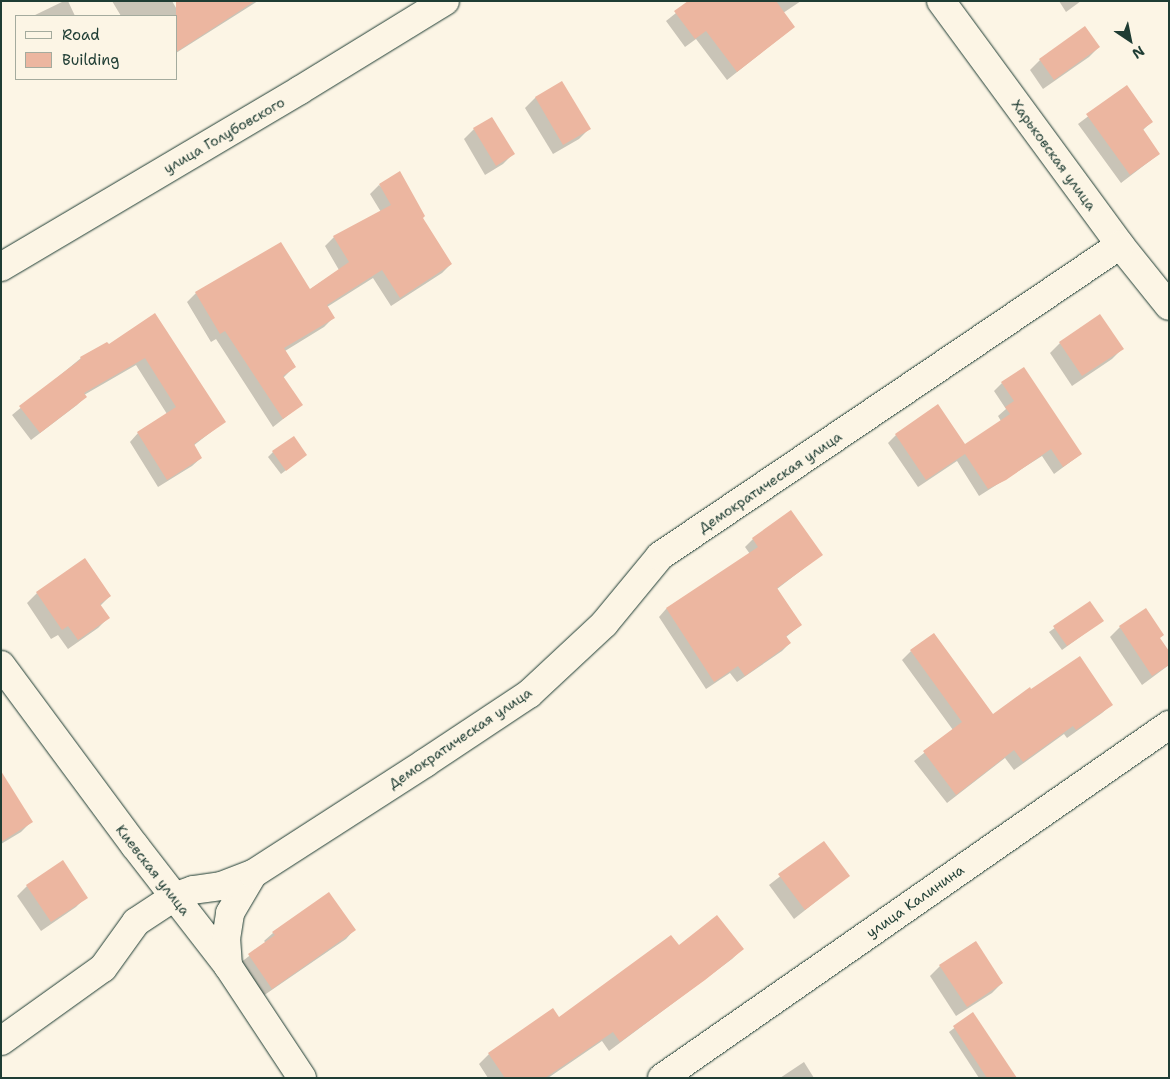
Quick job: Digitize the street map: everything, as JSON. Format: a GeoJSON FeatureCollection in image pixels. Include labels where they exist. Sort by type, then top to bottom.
{"type":"FeatureCollection","features":[{"type":"Feature","properties":{"kind":"street","name":"улица Голубовского"},"geometry":{"type":"LineString","coordinates":[[1,266],[300,90],[445,1]]}},
{"type":"Feature","properties":{"kind":"street","name":"Харьковская улица"},"geometry":{"type":"LineString","coordinates":[[941,1],[1120,245],[1169,306]]}},
{"type":"Feature","properties":{"kind":"street","name":"Демократическая улица"},"geometry":{"type":"LineString","coordinates":[[1,1041],[103,968],[136,922],[174,897],[193,890],[221,886],[253,874],[426,764],[529,694],[604,624],[660,556],[1120,245]]}},
{"type":"Feature","properties":{"kind":"street","name":"Киевская улица"},"geometry":{"type":"LineString","coordinates":[[1,665],[174,897],[228,966],[302,1078]]}},
{"type":"Feature","properties":{"kind":"street","name":"улица Калинина"},"geometry":{"type":"LineString","coordinates":[[662,1078],[1169,724]]}},
{"type":"Feature","properties":{"kind":"street"},"geometry":{"type":"LineString","coordinates":[[228,966],[226,939],[230,913],[253,874]]}},
{"type":"Feature","properties":{"kind":"building"},"geometry":{"type":"Polygon","coordinates":[[[176,1],[255,1],[178,51],[178,15],[176,15],[176,1]]]}},
{"type":"Feature","properties":{"kind":"building"},"geometry":{"type":"Polygon","coordinates":[[[688,1],[776,1],[795,27],[737,72],[706,31],[695,39],[674,11],[688,1]]]}},
{"type":"Feature","properties":{"kind":"building"},"geometry":{"type":"Polygon","coordinates":[[[1085,26],[1100,47],[1054,80],[1039,59],[1085,26]]]}},
{"type":"Feature","properties":{"kind":"building"},"geometry":{"type":"Polygon","coordinates":[[[562,81],[591,129],[563,145],[535,97],[562,81]]]}},
{"type":"Feature","properties":{"kind":"building"},"geometry":{"type":"Polygon","coordinates":[[[1127,85],[1153,122],[1143,129],[1160,154],[1130,175],[1086,114],[1127,85]]]}},
{"type":"Feature","properties":{"kind":"building"},"geometry":{"type":"Polygon","coordinates":[[[492,117],[515,154],[496,166],[473,128],[492,117]]]}},
{"type":"Feature","properties":{"kind":"building"},"geometry":{"type":"Polygon","coordinates":[[[400,171],[425,216],[423,218],[452,264],[400,298],[382,270],[327,305],[335,318],[284,348],[296,367],[283,376],[303,405],[283,419],[225,331],[220,334],[195,292],[281,242],[310,289],[349,262],[333,236],[391,205],[379,184],[400,171]]]}},
{"type":"Feature","properties":{"kind":"building"},"geometry":{"type":"Polygon","coordinates":[[[155,313],[226,422],[194,444],[202,458],[167,480],[137,432],[176,407],[145,358],[84,393],[87,397],[40,433],[19,406],[81,359],[80,357],[107,342],[109,344],[155,313]]]}},
{"type":"Feature","properties":{"kind":"building"},"geometry":{"type":"Polygon","coordinates":[[[1100,314],[1124,349],[1082,376],[1059,342],[1100,314]]]}},
{"type":"Feature","properties":{"kind":"building"},"geometry":{"type":"Polygon","coordinates":[[[1024,367],[1082,454],[1063,467],[1051,449],[1006,480],[988,489],[965,454],[926,480],[895,434],[938,404],[965,444],[1010,414],[1005,407],[1014,401],[1001,382],[1024,367]]]}},
{"type":"Feature","properties":{"kind":"building"},"geometry":{"type":"Polygon","coordinates":[[[294,436],[307,455],[286,471],[272,451],[294,436]]]}},
{"type":"Feature","properties":{"kind":"building"},"geometry":{"type":"Polygon","coordinates":[[[791,510],[823,555],[777,588],[802,625],[786,636],[791,643],[745,676],[738,666],[714,682],[666,608],[758,547],[752,538],[791,510]]]}},
{"type":"Feature","properties":{"kind":"building"},"geometry":{"type":"Polygon","coordinates":[[[85,558],[111,596],[100,604],[110,618],[78,640],[68,626],[62,630],[36,592],[85,558]]]}},
{"type":"Feature","properties":{"kind":"building"},"geometry":{"type":"Polygon","coordinates":[[[1090,601],[1104,621],[1067,646],[1053,626],[1090,601]]]}},
{"type":"Feature","properties":{"kind":"building"},"geometry":{"type":"Polygon","coordinates":[[[1146,608],[1164,635],[1160,638],[1169,651],[1169,665],[1152,676],[1119,626],[1146,608]]]}},
{"type":"Feature","properties":{"kind":"building"},"geometry":{"type":"Polygon","coordinates":[[[934,633],[993,714],[1030,687],[1031,689],[1080,656],[1113,705],[1076,730],[1073,726],[1023,762],[1014,750],[956,795],[923,751],[962,722],[910,650],[934,633]]]}},
{"type":"Feature","properties":{"kind":"building"},"geometry":{"type":"Polygon","coordinates":[[[1,771],[33,822],[1,842],[1,771]]]}},
{"type":"Feature","properties":{"kind":"building"},"geometry":{"type":"Polygon","coordinates":[[[824,841],[850,876],[805,910],[778,874],[824,841]]]}},
{"type":"Feature","properties":{"kind":"building"},"geometry":{"type":"Polygon","coordinates":[[[63,860],[88,898],[51,922],[26,885],[63,860]]]}},
{"type":"Feature","properties":{"kind":"building"},"geometry":{"type":"Polygon","coordinates":[[[329,892],[356,930],[272,989],[248,954],[275,935],[272,932],[329,892]]]}},
{"type":"Feature","properties":{"kind":"building"},"geometry":{"type":"Polygon","coordinates":[[[717,915],[744,949],[705,980],[620,1042],[613,1032],[545,1078],[505,1078],[488,1053],[553,1008],[559,1017],[671,935],[679,945],[717,915]]]}},
{"type":"Feature","properties":{"kind":"building"},"geometry":{"type":"Polygon","coordinates":[[[976,941],[1003,983],[967,1007],[939,965],[976,941]]]}},
{"type":"Feature","properties":{"kind":"building"},"geometry":{"type":"Polygon","coordinates":[[[973,1012],[1017,1078],[987,1078],[953,1026],[973,1012]]]}}]}
